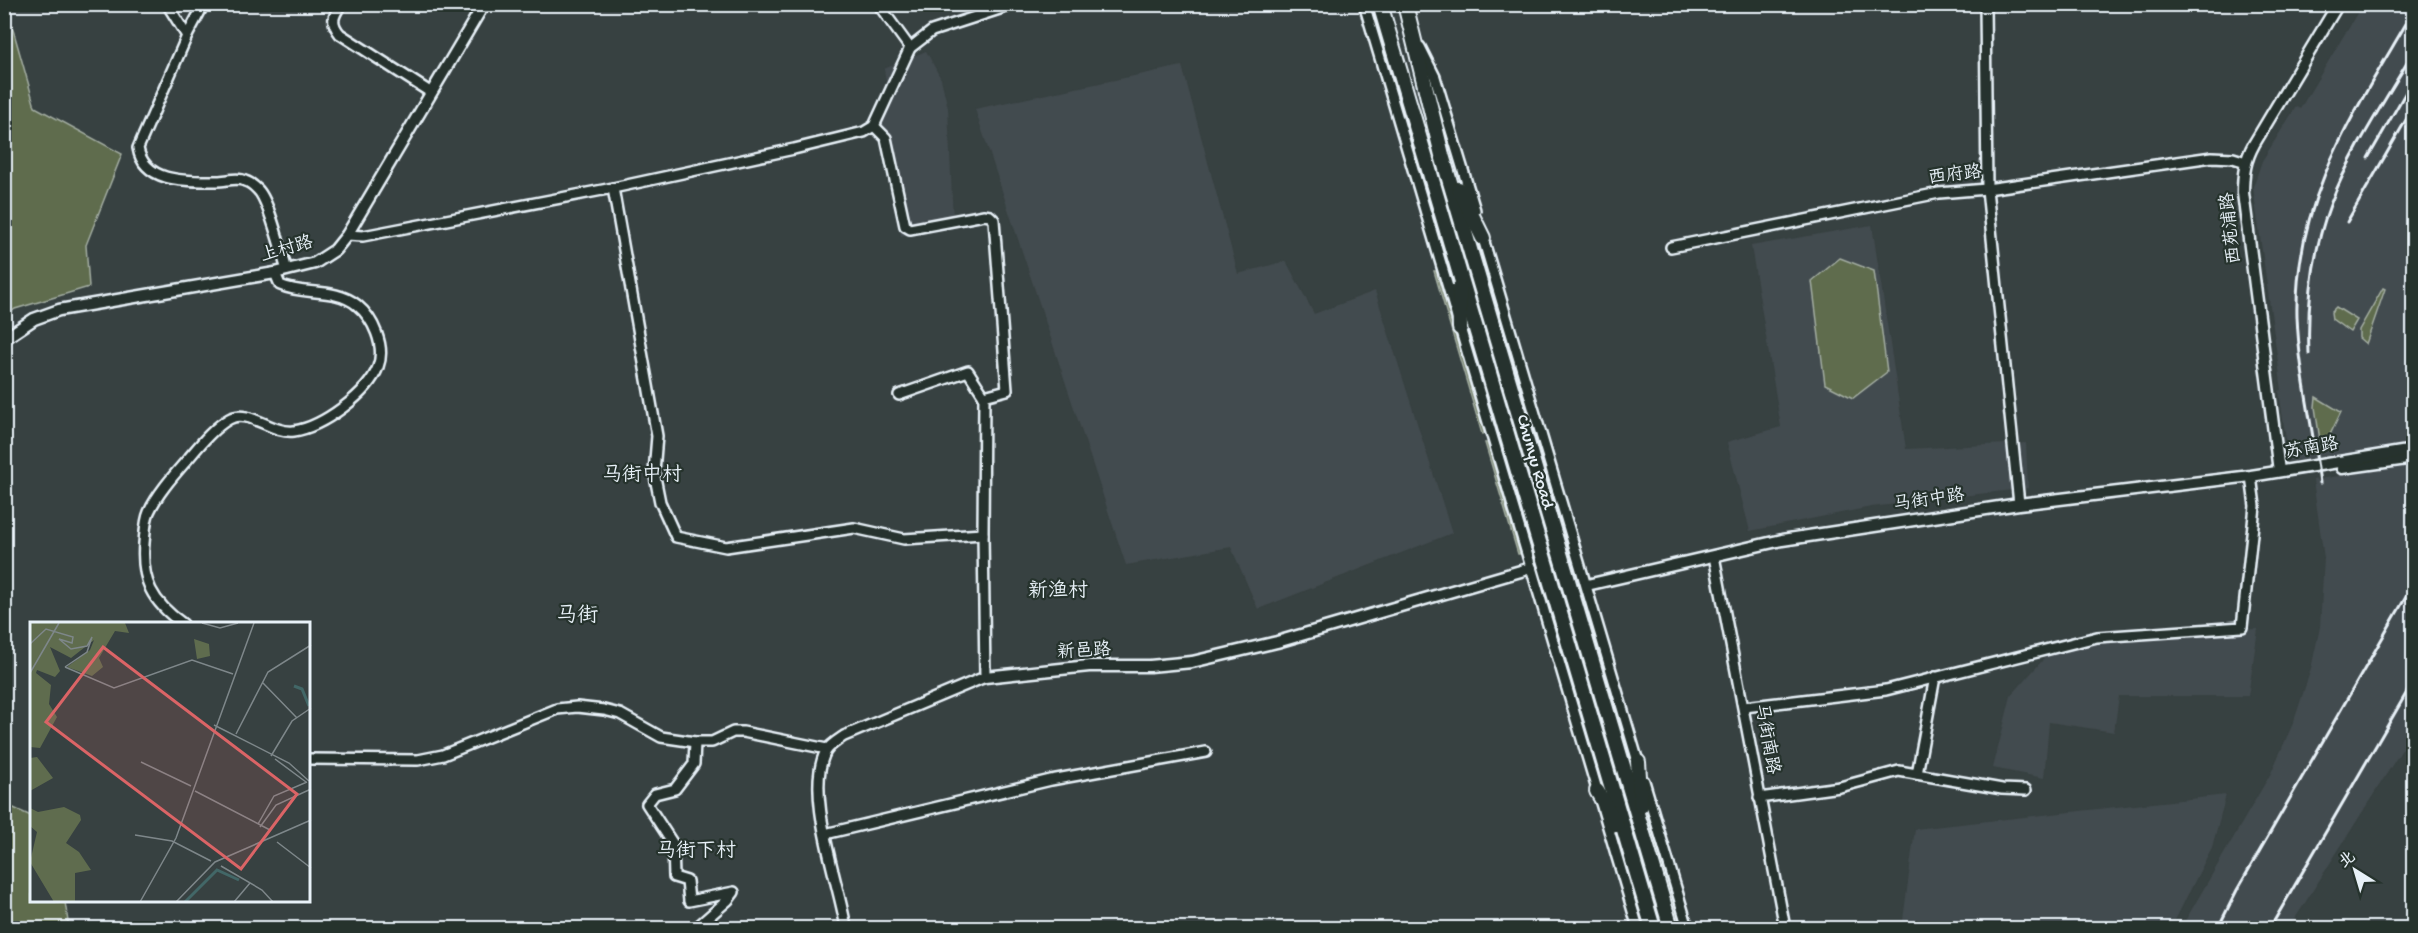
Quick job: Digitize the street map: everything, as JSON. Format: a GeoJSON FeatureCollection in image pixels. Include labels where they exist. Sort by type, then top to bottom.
{"type":"FeatureCollection","features":[{"type":"Feature","properties":{"kind":"main road","name":"Chunyu Road"},"geometry":{"type":"LineString","coordinates":[[1380,4],[1651,924]]}},
{"type":"Feature","properties":{"kind":"main road","name":"Chunyu Road"},"geometry":{"type":"LineString","coordinates":[[1405,4],[1442,155],[1671,928]]}},
{"type":"Feature","properties":{"kind":"main road"},"geometry":{"type":"LineString","coordinates":[[1442,155],[1483,238]]}},
{"type":"Feature","properties":{"kind":"main road"},"geometry":{"type":"LineString","coordinates":[[1458,271],[1460,328]]}},
{"type":"Feature","properties":{"kind":"main road"},"geometry":{"type":"LineString","coordinates":[[1638,762],[1643,832]]}},
{"type":"Feature","properties":{"kind":"main road"},"geometry":{"type":"LineString","coordinates":[[1596,791],[1628,842]]}},
{"type":"Feature","properties":{"kind":"street"},"geometry":{"type":"LineString","coordinates":[[167,4],[187,36]]}},
{"type":"Feature","properties":{"kind":"street"},"geometry":{"type":"LineString","coordinates":[[204,4],[187,36],[138,148],[139,157],[145,166],[170,180],[244,179],[259,190],[265,201],[287,270]]}},
{"type":"Feature","properties":{"kind":"street"},"geometry":{"type":"LineString","coordinates":[[341,4],[333,18],[334,26],[340,34],[430,92]]}},
{"type":"Feature","properties":{"kind":"street","name":"上村路"},"geometry":{"type":"LineString","coordinates":[[4,339],[34,319],[59,310],[275,273],[315,263],[335,250],[484,4]]}},
{"type":"Feature","properties":{"kind":"street"},"geometry":{"type":"LineString","coordinates":[[878,4],[910,48]]}},
{"type":"Feature","properties":{"kind":"street"},"geometry":{"type":"LineString","coordinates":[[346,235],[363,236],[613,188],[864,132],[874,126],[910,48],[933,31],[1015,4]]}},
{"type":"Feature","properties":{"kind":"street"},"geometry":{"type":"LineString","coordinates":[[1364,4],[1638,928]]}},
{"type":"Feature","properties":{"kind":"street"},"geometry":{"type":"LineString","coordinates":[[1985,4],[1987,189],[2019,504]]}},
{"type":"Feature","properties":{"kind":"street","name":"西苑浦路"},"geometry":{"type":"LineString","coordinates":[[2279,471],[2243,193],[2246,162],[2254,144],[2338,4]]}},
{"type":"Feature","properties":{"kind":"street"},"geometry":{"type":"LineString","coordinates":[[1411,28],[1435,77],[1688,928]]}},
{"type":"Feature","properties":{"kind":"street"},"geometry":{"type":"LineString","coordinates":[[874,126],[886,138],[905,226],[910,229],[984,215],[994,220],[1007,390],[984,396]]}},
{"type":"Feature","properties":{"kind":"street","name":"西府路"},"geometry":{"type":"LineString","coordinates":[[1671,247],[1939,193],[1987,189],[2212,157],[2233,158],[2246,162]]}},
{"type":"Feature","properties":{"kind":"street"},"geometry":{"type":"LineString","coordinates":[[613,188],[657,436],[654,472],[660,502],[676,537],[726,547],[855,528],[904,539],[983,534]]}},
{"type":"Feature","properties":{"kind":"street"},"geometry":{"type":"LineString","coordinates":[[180,622],[157,602],[143,565],[145,531],[149,512],[183,464],[217,428],[230,418],[240,415],[279,430],[293,432],[319,423],[340,409],[370,381],[379,365],[380,349],[376,334],[369,316],[355,303],[312,290],[294,292],[280,285],[275,273]]}},
{"type":"Feature","properties":{"kind":"street"},"geometry":{"type":"LineString","coordinates":[[899,395],[968,371],[984,396],[985,677]]}},
{"type":"Feature","properties":{"kind":"street","name":"苏南路"},"geometry":{"type":"LineString","coordinates":[[2279,471],[2414,450]]}},
{"type":"Feature","properties":{"kind":"street","name":"苏南路"},"geometry":{"type":"LineString","coordinates":[[2279,471],[2289,475],[2414,458]]}},
{"type":"Feature","properties":{"kind":"street","name":"马街中路"},"geometry":{"type":"LineString","coordinates":[[1587,585],[1782,540],[2019,504],[2279,471]]}},
{"type":"Feature","properties":{"kind":"street"},"geometry":{"type":"LineString","coordinates":[[1744,707],[1886,690],[2097,636],[2242,627],[2254,506],[2251,476]]}},
{"type":"Feature","properties":{"kind":"street","name":"马街南路"},"geometry":{"type":"LineString","coordinates":[[1714,556],[1785,928]]}},
{"type":"Feature","properties":{"kind":"street","name":"新邑路"},"geometry":{"type":"LineString","coordinates":[[827,749],[843,736],[985,677],[1089,666],[1150,666],[1192,662],[1277,642],[1531,568]]}},
{"type":"Feature","properties":{"kind":"street"},"geometry":{"type":"LineString","coordinates":[[1917,774],[1935,677]]}},
{"type":"Feature","properties":{"kind":"street"},"geometry":{"type":"LineString","coordinates":[[310,759],[426,759],[443,755],[557,709],[577,707],[620,714],[661,737],[712,742],[733,732],[743,732],[827,749],[819,779],[819,798],[846,928]]}},
{"type":"Feature","properties":{"kind":"street"},"geometry":{"type":"LineString","coordinates":[[695,742],[694,764],[675,789],[655,795],[647,804],[673,844],[674,877],[687,881],[689,901],[734,892],[696,928]]}},
{"type":"Feature","properties":{"kind":"street"},"geometry":{"type":"LineString","coordinates":[[825,834],[1051,780],[1206,752]]}},
{"type":"Feature","properties":{"kind":"street"},"geometry":{"type":"LineString","coordinates":[[1760,798],[1840,787],[1899,771],[2002,789],[2026,790]]}},
{"type":"Feature","properties":{"kind":"shaded area"},"geometry":{"type":"Polygon","coordinates":[[[2362,5],[2413,5],[2413,445],[2289,461],[2279,391],[2282,390],[2253,187],[2262,161],[2296,107],[2300,109],[2362,5]]]}},
{"type":"Feature","properties":{"kind":"shaded area"},"geometry":{"type":"Polygon","coordinates":[[[926,51],[941,79],[948,108],[953,222],[901,236],[876,113],[888,93],[884,69],[926,51]]]}},
{"type":"Feature","properties":{"kind":"shaded area"},"geometry":{"type":"Polygon","coordinates":[[[1182,66],[1238,274],[1286,261],[1314,314],[1375,291],[1452,533],[1258,609],[1231,547],[1126,565],[975,109],[1182,66]]]}},
{"type":"Feature","properties":{"kind":"shaded area"},"geometry":{"type":"Polygon","coordinates":[[[1872,225],[1906,449],[2026,443],[2028,488],[1871,507],[1750,531],[1727,442],[1781,427],[1751,246],[1872,225]]]}},
{"type":"Feature","properties":{"kind":"shaded area"},"geometry":{"type":"Polygon","coordinates":[[[2413,458],[2413,732],[2289,928],[2181,928],[2271,773],[2294,721],[2311,669],[2320,627],[2324,558],[2313,480],[2411,465],[2413,458]]]}},
{"type":"Feature","properties":{"kind":"shaded area"},"geometry":{"type":"Polygon","coordinates":[[[2258,629],[2248,696],[2119,696],[2114,732],[2049,722],[2044,778],[1993,768],[2011,696],[2049,653],[2104,640],[2165,633],[2258,629]]]}},
{"type":"Feature","properties":{"kind":"shaded area"},"geometry":{"type":"Polygon","coordinates":[[[2226,795],[2212,847],[2171,928],[1902,928],[1915,829],[2226,795]]]}},
{"type":"Feature","properties":{"kind":"green space"},"geometry":{"type":"Polygon","coordinates":[[[6,5],[35,107],[122,154],[86,245],[89,287],[15,309],[5,317],[6,5]]]}},
{"type":"Feature","properties":{"kind":"green space"},"geometry":{"type":"Polygon","coordinates":[[[1366,5],[1372,5],[1450,267],[1452,286],[1366,5]]]}},
{"type":"Feature","properties":{"kind":"green space"},"geometry":{"type":"Polygon","coordinates":[[[1469,224],[1478,243],[1566,546],[1564,546],[1469,224]]]}},
{"type":"Feature","properties":{"kind":"green space"},"geometry":{"type":"Polygon","coordinates":[[[1840,258],[1874,271],[1887,372],[1853,398],[1825,384],[1812,281],[1840,258]]]}},
{"type":"Feature","properties":{"kind":"green space"},"geometry":{"type":"Polygon","coordinates":[[[1434,271],[1436,271],[1484,433],[1482,434],[1434,271]]]}},
{"type":"Feature","properties":{"kind":"green space"},"geometry":{"type":"Polygon","coordinates":[[[2383,288],[2385,289],[2366,344],[2359,338],[2359,330],[2383,288]]]}},
{"type":"Feature","properties":{"kind":"green space"},"geometry":{"type":"Polygon","coordinates":[[[2336,307],[2357,320],[2350,332],[2332,319],[2331,312],[2336,307]]]}},
{"type":"Feature","properties":{"kind":"green space"},"geometry":{"type":"Polygon","coordinates":[[[1467,326],[1533,549],[1530,551],[1468,348],[1465,327],[1467,326]]]}},
{"type":"Feature","properties":{"kind":"green space"},"geometry":{"type":"Polygon","coordinates":[[[2316,397],[2341,412],[2324,447],[2321,447],[2315,407],[2316,397]]]}},
{"type":"Feature","properties":{"kind":"green space"},"geometry":{"type":"Polygon","coordinates":[[[1485,443],[1487,443],[1520,554],[1518,554],[1485,443]]]}},
{"type":"Feature","properties":{"kind":"green space"},"geometry":{"type":"Polygon","coordinates":[[[1544,587],[1605,791],[1594,773],[1540,589],[1544,587]]]}},
{"type":"Feature","properties":{"kind":"green space"},"geometry":{"type":"Polygon","coordinates":[[[1583,608],[1586,608],[1627,745],[1631,769],[1583,608]]]}},
{"type":"Feature","properties":{"kind":"green space"},"geometry":{"type":"Polygon","coordinates":[[[5,804],[30,816],[30,903],[65,903],[69,928],[5,928],[5,804]]]}},
{"type":"Feature","properties":{"kind":"green space"},"geometry":{"type":"Polygon","coordinates":[[[1647,812],[1681,928],[1676,928],[1647,830],[1645,813],[1647,812]]]}},
{"type":"Feature","properties":{"kind":"green space"},"geometry":{"type":"Polygon","coordinates":[[[1615,834],[1623,853],[1644,928],[1640,928],[1615,834]]]}},
{"type":"Feature","properties":{"kind":"railway"},"geometry":{"type":"LineString","coordinates":[[2320,483],[2298,337],[2299,273],[2306,232],[2333,156],[2351,119],[2414,10]]}},
{"type":"Feature","properties":{"kind":"railway"},"geometry":{"type":"LineString","coordinates":[[2309,354],[2312,278],[2319,241],[2330,205],[2358,146],[2414,51]]}},
{"type":"Feature","properties":{"kind":"railway"},"geometry":{"type":"LineString","coordinates":[[2368,158],[2414,78]]}},
{"type":"Feature","properties":{"kind":"railway"},"geometry":{"type":"LineString","coordinates":[[2347,222],[2414,106]]}},
{"type":"Feature","properties":{"kind":"railway"},"geometry":{"type":"LineString","coordinates":[[2218,928],[2237,890],[2414,583]]}},
{"type":"Feature","properties":{"kind":"railway"},"geometry":{"type":"LineString","coordinates":[[2270,928],[2414,680]]}},
{"type":"Feature","properties":{"kind":"district","name":"马街中村"},"geometry":{"type":"Point","coordinates":[642,476]}},
{"type":"Feature","properties":{"kind":"district","name":"新渔村"},"geometry":{"type":"Point","coordinates":[1058,592]}},
{"type":"Feature","properties":{"kind":"district","name":"马街"},"geometry":{"type":"Point","coordinates":[577,617]}},
{"type":"Feature","properties":{"kind":"district","name":"马街下村"},"geometry":{"type":"Point","coordinates":[696,852]}}]}
